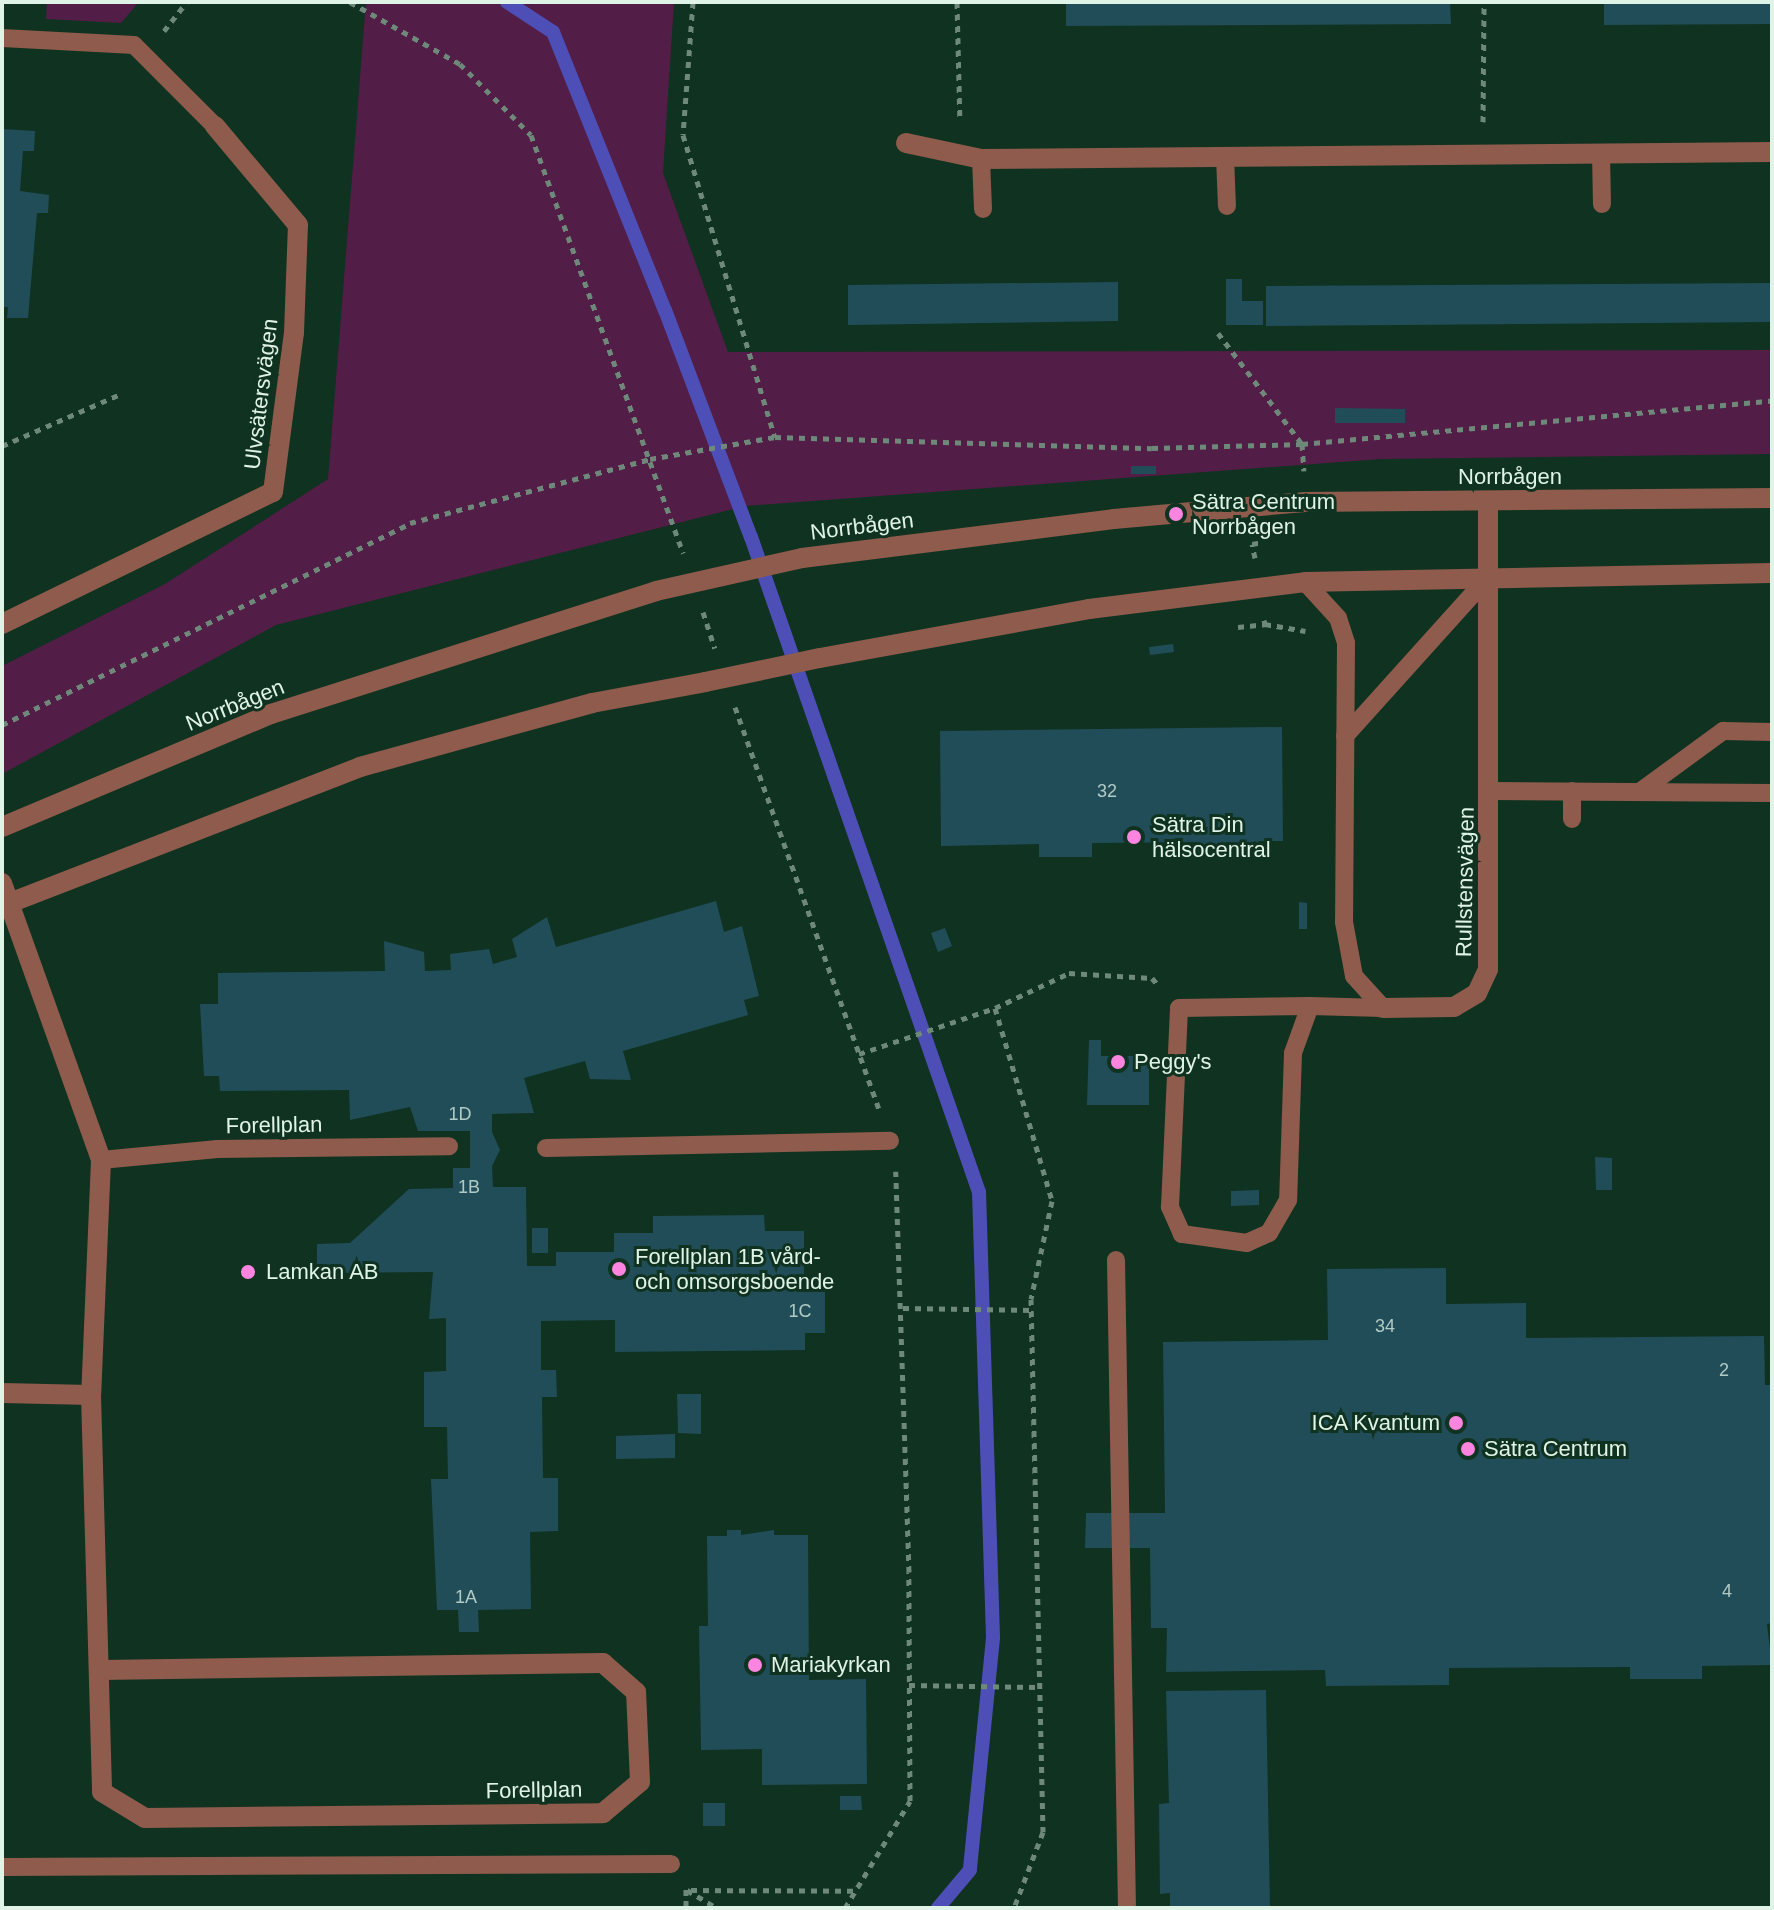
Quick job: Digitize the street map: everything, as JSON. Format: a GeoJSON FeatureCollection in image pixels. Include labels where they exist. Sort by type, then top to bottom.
{"type":"FeatureCollection","features":[{"type":"Feature","properties":{"kind":"street","name":"Ulvsätersvägen"},"geometry":{"type":"LineString","coordinates":[[2,624],[273,492],[294,333],[298,225],[215,126]]}},
{"type":"Feature","properties":{"kind":"street"},"geometry":{"type":"LineString","coordinates":[[906,143],[971,157],[1772,152]]}},
{"type":"Feature","properties":{"kind":"street","name":"Norrbågen"},"geometry":{"type":"LineString","coordinates":[[2,827],[271,714],[656,591],[802,558],[1114,519],[1305,502],[1772,498]]}},
{"type":"Feature","properties":{"kind":"street","name":"Rullstensvägen"},"geometry":{"type":"LineString","coordinates":[[1383,1008],[1454,1007],[1477,993],[1488,969],[1491,791],[1488,501]]}},
{"type":"Feature","properties":{"kind":"street"},"geometry":{"type":"LineString","coordinates":[[6,904],[360,767],[592,703],[820,658],[1089,609],[1305,582],[1489,576],[1772,573]]}},
{"type":"Feature","properties":{"kind":"street","name":"Forellplan"},"geometry":{"type":"LineString","coordinates":[[2,883],[6,904],[101,1160],[91,1395],[102,1792],[145,1818],[603,1813],[640,1782],[636,1692],[603,1663],[101,1670]]}},
{"type":"Feature","properties":{"kind":"street"},"geometry":{"type":"LineString","coordinates":[[2,1393],[91,1395]]}},
{"type":"Feature","properties":{"kind":"lane"},"geometry":{"type":"LineString","coordinates":[[2,38],[134,45],[215,126]]}},
{"type":"Feature","properties":{"kind":"lane"},"geometry":{"type":"LineString","coordinates":[[1601,153],[1602,204]]}},
{"type":"Feature","properties":{"kind":"lane"},"geometry":{"type":"LineString","coordinates":[[971,157],[983,209]]}},
{"type":"Feature","properties":{"kind":"lane"},"geometry":{"type":"LineString","coordinates":[[1225,157],[1227,206]]}},
{"type":"Feature","properties":{"kind":"lane"},"geometry":{"type":"LineString","coordinates":[[1345,736],[1489,576]]}},
{"type":"Feature","properties":{"kind":"lane"},"geometry":{"type":"LineString","coordinates":[[1305,582],[1338,618],[1346,643],[1347,954],[1364,992],[1383,1008]]}},
{"type":"Feature","properties":{"kind":"lane"},"geometry":{"type":"LineString","coordinates":[[1641,791],[1723,731],[1772,732]]}},
{"type":"Feature","properties":{"kind":"lane","name":"Rullstensvägen"},"geometry":{"type":"LineString","coordinates":[[1491,791],[1772,793]]}},
{"type":"Feature","properties":{"kind":"lane"},"geometry":{"type":"LineString","coordinates":[[1572,791],[1572,819]]}},
{"type":"Feature","properties":{"kind":"lane"},"geometry":{"type":"LineString","coordinates":[[1179,1008],[1170,1207],[1182,1234],[1247,1243],[1269,1233],[1288,1200],[1293,1053],[1310,1006]]}},
{"type":"Feature","properties":{"kind":"lane","name":"Rullstensvägen"},"geometry":{"type":"LineString","coordinates":[[1179,1008],[1383,1008]]}},
{"type":"Feature","properties":{"kind":"lane"},"geometry":{"type":"LineString","coordinates":[[546,1148],[890,1141]]}},
{"type":"Feature","properties":{"kind":"lane","name":"Forellplan"},"geometry":{"type":"LineString","coordinates":[[101,1160],[217,1149],[449,1146]]}},
{"type":"Feature","properties":{"kind":"lane"},"geometry":{"type":"LineString","coordinates":[[1116,1260],[1127,1908]]}},
{"type":"Feature","properties":{"kind":"lane"},"geometry":{"type":"LineString","coordinates":[[2,1867],[671,1864]]}},
{"type":"Feature","properties":{"kind":"path"},"geometry":{"type":"LineString","coordinates":[[161,35],[187,2]]}},
{"type":"Feature","properties":{"kind":"path"},"geometry":{"type":"LineString","coordinates":[[350,2],[460,64],[531,135],[686,562]]}},
{"type":"Feature","properties":{"kind":"path"},"geometry":{"type":"LineString","coordinates":[[693,2],[683,135],[775,437]]}},
{"type":"Feature","properties":{"kind":"path"},"geometry":{"type":"LineString","coordinates":[[957,2],[971,157]]}},
{"type":"Feature","properties":{"kind":"path"},"geometry":{"type":"LineString","coordinates":[[1483,155],[1484,2]]}},
{"type":"Feature","properties":{"kind":"path"},"geometry":{"type":"LineString","coordinates":[[2,446],[118,395]]}},
{"type":"Feature","properties":{"kind":"path"},"geometry":{"type":"LineString","coordinates":[[2,725],[410,523],[650,459],[775,437],[1152,448],[1302,444],[1772,400]]}},
{"type":"Feature","properties":{"kind":"path"},"geometry":{"type":"LineString","coordinates":[[702,608],[717,653]]}},
{"type":"Feature","properties":{"kind":"path"},"geometry":{"type":"LineString","coordinates":[[732,699],[890,1141],[903,1308],[910,1801],[845,1908]]}},
{"type":"Feature","properties":{"kind":"path"},"geometry":{"type":"LineString","coordinates":[[859,1054],[995,1008],[1069,973],[1152,978],[1179,1008]]}},
{"type":"Feature","properties":{"kind":"path"},"geometry":{"type":"LineString","coordinates":[[995,1008],[1052,1201],[1032,1310],[1043,1832],[1014,1908]]}},
{"type":"Feature","properties":{"kind":"path"},"geometry":{"type":"LineString","coordinates":[[903,1308],[1032,1310]]}},
{"type":"Feature","properties":{"kind":"path"},"geometry":{"type":"LineString","coordinates":[[909,1685],[1040,1687]]}},
{"type":"Feature","properties":{"kind":"path"},"geometry":{"type":"LineString","coordinates":[[686,1890],[855,1891]]}},
{"type":"Feature","properties":{"kind":"path"},"geometry":{"type":"LineString","coordinates":[[686,1890],[686,1908]]}},
{"type":"Feature","properties":{"kind":"path"},"geometry":{"type":"LineString","coordinates":[[686,1890],[717,1908]]}},
{"type":"Feature","properties":{"kind":"shaded area"},"geometry":{"type":"Polygon","coordinates":[[[47,2],[139,2],[121,23],[46,19],[47,2]]]}},
{"type":"Feature","properties":{"kind":"shaded area"},"geometry":{"type":"Polygon","coordinates":[[[366,2],[674,2],[663,173],[728,352],[1772,350],[1772,454],[1382,459],[745,506],[276,625],[2,774],[2,666],[165,584],[328,479],[366,2]]]}},
{"type":"Feature","properties":{"kind":"building"},"geometry":{"type":"Polygon","coordinates":[[[1066,2],[1450,2],[1451,24],[1066,26],[1066,2]]]}},
{"type":"Feature","properties":{"kind":"building"},"geometry":{"type":"Polygon","coordinates":[[[1604,2],[1772,2],[1772,24],[1604,25],[1604,2]]]}},
{"type":"Feature","properties":{"kind":"building"},"geometry":{"type":"Polygon","coordinates":[[[2,129],[35,131],[34,151],[23,151],[20,191],[49,195],[48,213],[37,213],[28,318],[7,318],[8,307],[2,307],[2,129]]]}},
{"type":"Feature","properties":{"kind":"building"},"geometry":{"type":"Polygon","coordinates":[[[1226,279],[1242,279],[1242,301],[1263,301],[1263,325],[1226,325],[1226,279]]]}},
{"type":"Feature","properties":{"kind":"building"},"geometry":{"type":"Polygon","coordinates":[[[1118,282],[1118,321],[848,325],[848,285],[1118,282]]]}},
{"type":"Feature","properties":{"kind":"building"},"geometry":{"type":"Polygon","coordinates":[[[1772,283],[1772,322],[1266,326],[1266,286],[1772,283]]]}},
{"type":"Feature","properties":{"kind":"building"},"geometry":{"type":"Polygon","coordinates":[[[1335,408],[1405,409],[1405,423],[1335,423],[1335,408]]]}},
{"type":"Feature","properties":{"kind":"building"},"geometry":{"type":"Polygon","coordinates":[[[1131,466],[1156,466],[1156,474],[1131,474],[1131,466]]]}},
{"type":"Feature","properties":{"kind":"building"},"geometry":{"type":"Polygon","coordinates":[[[1173,644],[1174,652],[1150,655],[1149,647],[1173,644]]]}},
{"type":"Feature","properties":{"kind":"building"},"geometry":{"type":"Polygon","coordinates":[[[1282,727],[1283,841],[1258,841],[1258,854],[1198,855],[1198,842],[1092,843],[1092,857],[1039,857],[1039,844],[941,846],[940,731],[1282,727]]]}},
{"type":"Feature","properties":{"kind":"building","name":"Forellplan 1B vård- och omsorgsboende"},"geometry":{"type":"Polygon","coordinates":[[[716,901],[724,932],[742,926],[759,996],[744,1000],[748,1015],[623,1051],[631,1080],[590,1079],[585,1061],[524,1078],[534,1113],[492,1114],[492,1132],[500,1150],[492,1166],[493,1187],[526,1187],[527,1266],[556,1266],[556,1252],[614,1252],[614,1233],[653,1233],[653,1216],[764,1215],[765,1231],[804,1231],[804,1292],[825,1292],[825,1333],[805,1333],[805,1350],[615,1352],[615,1320],[541,1321],[541,1370],[556,1370],[557,1397],[542,1397],[543,1478],[558,1478],[558,1531],[530,1532],[531,1609],[478,1610],[479,1632],[459,1632],[458,1610],[437,1610],[431,1479],[448,1479],[447,1427],[424,1427],[424,1372],[446,1371],[446,1318],[429,1319],[433,1272],[317,1273],[317,1244],[350,1243],[409,1189],[453,1188],[453,1168],[470,1168],[470,1131],[418,1131],[410,1107],[350,1120],[349,1090],[220,1091],[219,1076],[204,1076],[200,1004],[218,1004],[218,973],[385,971],[384,941],[424,952],[425,971],[451,970],[450,954],[489,949],[493,964],[517,957],[512,939],[547,917],[556,947],[716,901]]]}},
{"type":"Feature","properties":{"kind":"building"},"geometry":{"type":"Polygon","coordinates":[[[1299,902],[1307,903],[1307,929],[1299,929],[1299,902]]]}},
{"type":"Feature","properties":{"kind":"building"},"geometry":{"type":"Polygon","coordinates":[[[945,928],[952,946],[938,952],[931,933],[945,928]]]}},
{"type":"Feature","properties":{"kind":"building"},"geometry":{"type":"Polygon","coordinates":[[[1089,1040],[1101,1040],[1101,1056],[1149,1056],[1149,1105],[1087,1105],[1089,1040]]]}},
{"type":"Feature","properties":{"kind":"building"},"geometry":{"type":"Polygon","coordinates":[[[1595,1157],[1612,1158],[1612,1190],[1596,1190],[1595,1157]]]}},
{"type":"Feature","properties":{"kind":"building"},"geometry":{"type":"Polygon","coordinates":[[[1259,1190],[1259,1205],[1231,1206],[1231,1191],[1259,1190]]]}},
{"type":"Feature","properties":{"kind":"building"},"geometry":{"type":"Polygon","coordinates":[[[532,1228],[548,1228],[548,1253],[532,1253],[532,1228]]]}},
{"type":"Feature","properties":{"kind":"building","name":"Sätra Centrum"},"geometry":{"type":"Polygon","coordinates":[[[1446,1268],[1446,1304],[1526,1303],[1526,1338],[1764,1336],[1765,1385],[1772,1385],[1772,1623],[1767,1624],[1772,1665],[1702,1666],[1702,1679],[1630,1679],[1630,1667],[1449,1668],[1449,1685],[1326,1686],[1325,1670],[1166,1672],[1167,1628],[1151,1628],[1150,1548],[1085,1548],[1086,1513],[1165,1513],[1163,1342],[1328,1340],[1327,1269],[1446,1268]]]}},
{"type":"Feature","properties":{"kind":"building"},"geometry":{"type":"Polygon","coordinates":[[[677,1394],[701,1394],[701,1434],[678,1433],[677,1394]]]}},
{"type":"Feature","properties":{"kind":"building"},"geometry":{"type":"Polygon","coordinates":[[[675,1434],[675,1458],[616,1459],[616,1436],[675,1434]]]}},
{"type":"Feature","properties":{"kind":"building","name":"Mariakyrkan"},"geometry":{"type":"Polygon","coordinates":[[[727,1530],[741,1530],[741,1535],[774,1530],[774,1535],[808,1535],[809,1680],[866,1679],[867,1784],[762,1785],[762,1749],[701,1750],[699,1626],[708,1626],[707,1536],[727,1536],[727,1530]]]}},
{"type":"Feature","properties":{"kind":"building"},"geometry":{"type":"Polygon","coordinates":[[[1266,1690],[1270,1908],[1170,1908],[1170,1893],[1160,1894],[1159,1804],[1169,1803],[1166,1691],[1266,1690]]]}},
{"type":"Feature","properties":{"kind":"building"},"geometry":{"type":"Polygon","coordinates":[[[840,1796],[861,1796],[862,1810],[840,1810],[840,1796]]]}},
{"type":"Feature","properties":{"kind":"building"},"geometry":{"type":"Polygon","coordinates":[[[703,1803],[725,1803],[725,1826],[703,1826],[703,1803]]]}},
{"type":"Feature","properties":{"kind":"waterway"},"geometry":{"type":"LineString","coordinates":[[507,2],[553,32],[665,310],[751,537],[979,1192],[993,1638],[970,1870],[938,1908]]}},
{"type":"Feature","properties":{"kind":"place","name":"Sätra Centrum Norrbågen"},"geometry":{"type":"Point","coordinates":[1176,514]}},
{"type":"Feature","properties":{"kind":"place","name":"Sätra Din hälsocentral"},"geometry":{"type":"Point","coordinates":[1134,837]}},
{"type":"Feature","properties":{"kind":"place","name":"Peggy's"},"geometry":{"type":"Point","coordinates":[1118,1062]}},
{"type":"Feature","properties":{"kind":"place","name":"Forellplan 1B vård- och omsorgsboende"},"geometry":{"type":"Point","coordinates":[619,1269]}},
{"type":"Feature","properties":{"kind":"place","name":"Lamkan AB"},"geometry":{"type":"Point","coordinates":[248,1272]}},
{"type":"Feature","properties":{"kind":"place","name":"ICA Kvantum"},"geometry":{"type":"Point","coordinates":[1456,1423]}},
{"type":"Feature","properties":{"kind":"place","name":"Sätra Centrum"},"geometry":{"type":"Point","coordinates":[1468,1449]}},
{"type":"Feature","properties":{"kind":"place","name":"Mariakyrkan"},"geometry":{"type":"Point","coordinates":[755,1665]}}]}
